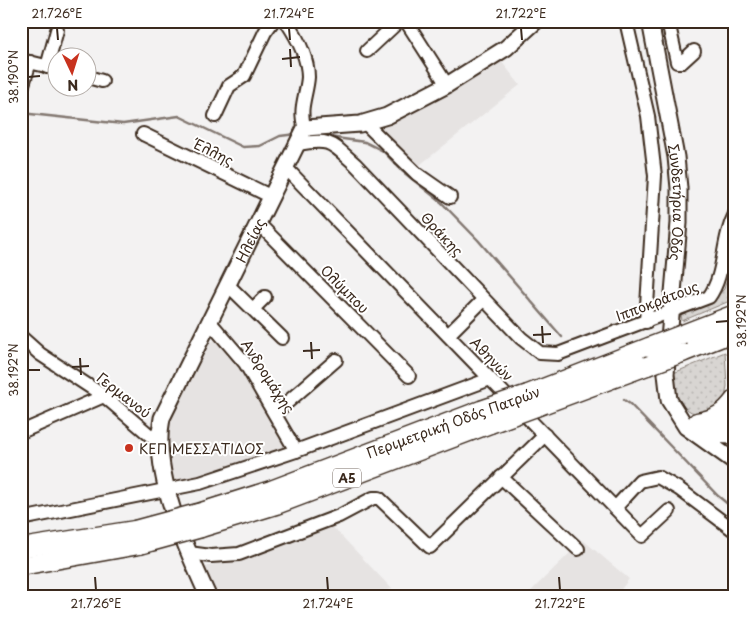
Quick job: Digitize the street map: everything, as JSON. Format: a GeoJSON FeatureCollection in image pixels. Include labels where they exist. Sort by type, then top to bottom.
{"type":"FeatureCollection","features":[{"type":"Feature","properties":{"kind":"highway","name":"Περιμετρική Οδός Πατρών"},"geometry":{"type":"LineString","coordinates":[[534,400],[683,334],[728,326]]}},
{"type":"Feature","properties":{"kind":"highway","name":"Περιμετρική Οδός Πατρών"},"geometry":{"type":"LineString","coordinates":[[21,566],[199,520],[276,505],[486,417],[682,353],[728,326]]}},
{"type":"Feature","properties":{"kind":"highway"},"geometry":{"type":"LineString","coordinates":[[695,428],[728,410],[735,400]]}},
{"type":"Feature","properties":{"kind":"highway","name":"Περιμετρική Οδός Πατρών"},"geometry":{"type":"LineString","coordinates":[[21,548],[137,537]]}},
{"type":"Feature","properties":{"kind":"main road"},"geometry":{"type":"LineString","coordinates":[[302,135],[365,123],[387,116],[447,84],[506,48],[536,21]]}},
{"type":"Feature","properties":{"kind":"main road","name":"Συνδετήρια Οδός"},"geometry":{"type":"LineString","coordinates":[[650,21],[676,157],[679,188],[679,223],[666,388],[669,400],[676,414],[695,428],[735,436]]}},
{"type":"Feature","properties":{"kind":"main road","name":"Ηλείας"},"geometry":{"type":"LineString","coordinates":[[208,596],[189,554],[160,463],[159,442],[162,418],[166,406],[302,135]]}},
{"type":"Feature","properties":{"kind":"main road","name":"Συνδετήρια Οδός"},"geometry":{"type":"LineString","coordinates":[[695,428],[735,424]]}},
{"type":"Feature","properties":{"kind":"main road"},"geometry":{"type":"LineString","coordinates":[[695,428],[735,462]]}},
{"type":"Feature","properties":{"kind":"street"},"geometry":{"type":"LineString","coordinates":[[215,116],[228,86],[244,76],[265,32],[273,21]]}},
{"type":"Feature","properties":{"kind":"street"},"geometry":{"type":"LineString","coordinates":[[286,21],[298,41],[307,66],[308,80],[301,117],[302,135]]}},
{"type":"Feature","properties":{"kind":"street"},"geometry":{"type":"LineString","coordinates":[[366,51],[399,21]]}},
{"type":"Feature","properties":{"kind":"street"},"geometry":{"type":"LineString","coordinates":[[406,21],[447,84]]}},
{"type":"Feature","properties":{"kind":"street"},"geometry":{"type":"LineString","coordinates":[[626,21],[648,116],[655,176],[646,322]]}},
{"type":"Feature","properties":{"kind":"street"},"geometry":{"type":"LineString","coordinates":[[668,21],[676,62],[682,62],[694,51]]}},
{"type":"Feature","properties":{"kind":"street"},"geometry":{"type":"LineString","coordinates":[[55,48],[57,30]]}},
{"type":"Feature","properties":{"kind":"street"},"geometry":{"type":"LineString","coordinates":[[21,91],[26,61],[48,67]]}},
{"type":"Feature","properties":{"kind":"street"},"geometry":{"type":"LineString","coordinates":[[98,80],[102,81]]}},
{"type":"Feature","properties":{"kind":"street"},"geometry":{"type":"LineString","coordinates":[[365,123],[417,174],[450,197]]}},
{"type":"Feature","properties":{"kind":"street","name":"Έλλης"},"geometry":{"type":"LineString","coordinates":[[144,134],[272,197]]}},
{"type":"Feature","properties":{"kind":"street","name":"Θράκης"},"geometry":{"type":"LineString","coordinates":[[302,135],[318,141],[332,143],[355,164],[483,300],[534,350],[548,355],[561,353]]}},
{"type":"Feature","properties":{"kind":"street","name":"Αθηνών"},"geometry":{"type":"LineString","coordinates":[[286,168],[642,536],[669,511]]}},
{"type":"Feature","properties":{"kind":"street","name":"Ιπποκράτους"},"geometry":{"type":"LineString","coordinates":[[561,353],[709,298],[716,288],[720,277],[725,238],[735,214]]}},
{"type":"Feature","properties":{"kind":"street","name":"Ολύμπου"},"geometry":{"type":"LineString","coordinates":[[259,224],[409,376]]}},
{"type":"Feature","properties":{"kind":"street"},"geometry":{"type":"LineString","coordinates":[[228,285],[282,338]]}},
{"type":"Feature","properties":{"kind":"street"},"geometry":{"type":"LineString","coordinates":[[253,309],[265,297]]}},
{"type":"Feature","properties":{"kind":"street"},"geometry":{"type":"LineString","coordinates":[[448,335],[483,300]]}},
{"type":"Feature","properties":{"kind":"street","name":"Ανδρομάχης"},"geometry":{"type":"LineString","coordinates":[[209,321],[245,363],[296,451]]}},
{"type":"Feature","properties":{"kind":"street","name":"Γερμανού"},"geometry":{"type":"LineString","coordinates":[[23,341],[104,396],[159,442]]}},
{"type":"Feature","properties":{"kind":"street"},"geometry":{"type":"LineString","coordinates":[[275,413],[336,360]]}},
{"type":"Feature","properties":{"kind":"street"},"geometry":{"type":"LineString","coordinates":[[21,518],[200,484],[296,451],[490,379]]}},
{"type":"Feature","properties":{"kind":"street"},"geometry":{"type":"LineString","coordinates":[[21,432],[104,396]]}},
{"type":"Feature","properties":{"kind":"street"},"geometry":{"type":"LineString","coordinates":[[189,554],[211,556],[239,554],[345,513],[373,498],[379,498],[430,547],[545,434]]}},
{"type":"Feature","properties":{"kind":"street"},"geometry":{"type":"LineString","coordinates":[[501,477],[578,549]]}},
{"type":"Feature","properties":{"kind":"street"},"geometry":{"type":"LineString","coordinates":[[614,508],[640,481],[658,477],[678,489],[735,531]]}},
{"type":"Feature","properties":{"kind":"shaded area"},"geometry":{"type":"Polygon","coordinates":[[[498,57],[520,85],[416,168],[378,126],[498,57]]]}},
{"type":"Feature","properties":{"kind":"shaded area"},"geometry":{"type":"Polygon","coordinates":[[[735,232],[732,300],[682,321],[681,315],[712,302],[724,289],[728,277],[729,253],[735,232]]]}},
{"type":"Feature","properties":{"kind":"shaded area"},"geometry":{"type":"Polygon","coordinates":[[[220,338],[238,358],[291,449],[173,487],[166,451],[168,426],[208,343],[220,338]]]}},
{"type":"Feature","properties":{"kind":"shaded area"},"geometry":{"type":"Polygon","coordinates":[[[725,352],[727,386],[724,404],[699,415],[686,409],[679,400],[671,374],[725,352]]]}},
{"type":"Feature","properties":{"kind":"shaded area"},"geometry":{"type":"Polygon","coordinates":[[[330,524],[392,589],[361,596],[215,596],[203,568],[330,524]]]}},
{"type":"Feature","properties":{"kind":"shaded area"},"geometry":{"type":"Polygon","coordinates":[[[583,540],[629,579],[616,596],[526,596],[583,540]]]}},
{"type":"Feature","properties":{"kind":"waterway"},"geometry":{"type":"LineString","coordinates":[[21,113],[123,124],[179,116],[243,147],[260,146],[280,136],[296,134]]}},
{"type":"Feature","properties":{"kind":"waterway"},"geometry":{"type":"LineString","coordinates":[[314,135],[365,142],[383,151],[402,171],[441,202],[478,240],[562,337]]}},
{"type":"Feature","properties":{"kind":"waterway"},"geometry":{"type":"LineString","coordinates":[[624,400],[718,496],[735,510]]}},
{"type":"Feature","properties":{"kind":"place","name":"ΚΕΠ ΜΕΣΣΑΤΙΔΟΣ"},"geometry":{"type":"Point","coordinates":[129,448]}}]}
